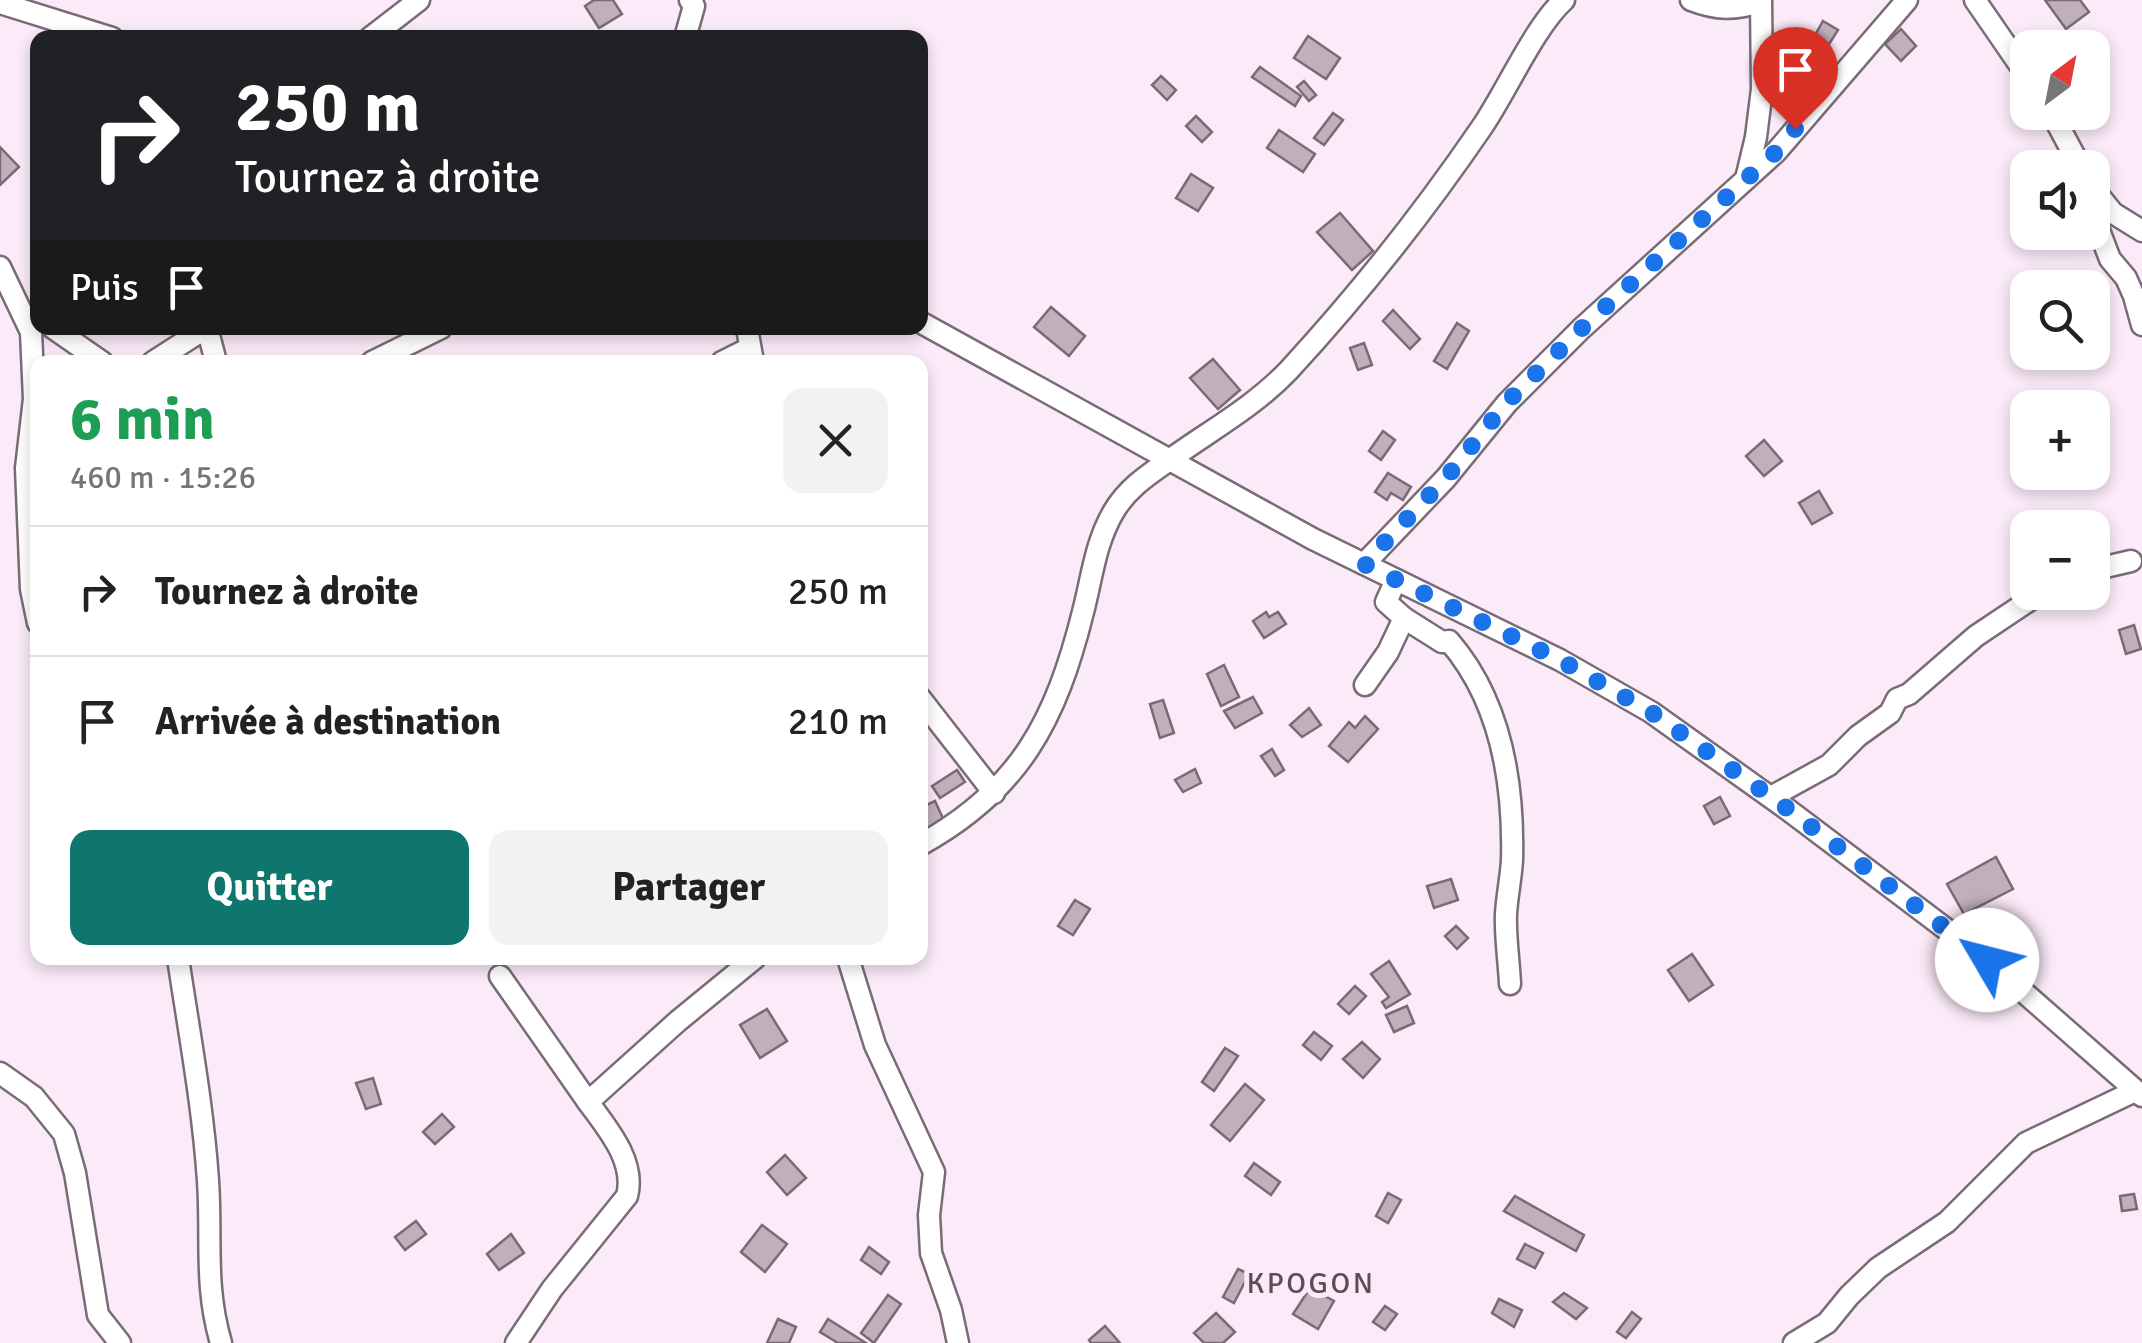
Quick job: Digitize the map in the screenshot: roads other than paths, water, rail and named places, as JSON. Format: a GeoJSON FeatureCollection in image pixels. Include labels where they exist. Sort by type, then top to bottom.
{"type":"FeatureCollection","features":[{"type":"Feature","properties":{"kind":"street"},"geometry":{"type":"LineString","coordinates":[[380,30],[419,0]]}},
{"type":"Feature","properties":{"kind":"street"},"geometry":{"type":"LineString","coordinates":[[687,30],[694,6],[690,0]]}},
{"type":"Feature","properties":{"kind":"street"},"geometry":{"type":"LineString","coordinates":[[928,841],[958,824],[994,794],[1022,761],[1055,704],[1078,636],[1099,542],[1132,486],[1262,396],[1287,372],[1400,242],[1484,124],[1564,0]]}},
{"type":"Feature","properties":{"kind":"street"},"geometry":{"type":"LineString","coordinates":[[1691,0],[1716,9],[1738,9],[1761,1],[1762,89],[1745,180]]}},
{"type":"Feature","properties":{"kind":"street"},"geometry":{"type":"LineString","coordinates":[[1364,564],[1446,478],[1507,402],[1581,329],[1776,152],[1907,0]]}},
{"type":"Feature","properties":{"kind":"street"},"geometry":{"type":"LineString","coordinates":[[1975,0],[2010,51]]}},
{"type":"Feature","properties":{"kind":"street"},"geometry":{"type":"LineString","coordinates":[[0,2],[87,30]]}},
{"type":"Feature","properties":{"kind":"street"},"geometry":{"type":"LineString","coordinates":[[2110,212],[2142,231]]}},
{"type":"Feature","properties":{"kind":"street"},"geometry":{"type":"LineString","coordinates":[[2108,250],[2126,278],[2142,325]]}},
{"type":"Feature","properties":{"kind":"street"},"geometry":{"type":"LineString","coordinates":[[0,268],[29,311]]}},
{"type":"Feature","properties":{"kind":"street"},"geometry":{"type":"LineString","coordinates":[[928,326],[1364,564],[1560,660],[1651,712],[1987,960],[2139,1093],[2026,1143],[1947,1222],[1878,1268],[1827,1323],[1794,1343]]}},
{"type":"Feature","properties":{"kind":"street"},"geometry":{"type":"LineString","coordinates":[[63,335],[92,355]]}},
{"type":"Feature","properties":{"kind":"street"},"geometry":{"type":"LineString","coordinates":[[164,355],[195,335]]}},
{"type":"Feature","properties":{"kind":"street"},"geometry":{"type":"LineString","coordinates":[[386,355],[427,335]]}},
{"type":"Feature","properties":{"kind":"street"},"geometry":{"type":"LineString","coordinates":[[2110,566],[2131,561]]}},
{"type":"Feature","properties":{"kind":"street"},"geometry":{"type":"LineString","coordinates":[[1396,580],[1386,602],[1442,642],[1449,641],[1468,664],[1477,677],[1504,757],[1512,857],[1506,916],[1510,984]]}},
{"type":"Feature","properties":{"kind":"street"},"geometry":{"type":"LineString","coordinates":[[1770,797],[1829,765],[1858,736],[1890,713],[1897,699],[1909,694],[1976,636],[2015,610]]}},
{"type":"Feature","properties":{"kind":"street"},"geometry":{"type":"LineString","coordinates":[[1365,685],[1388,652],[1404,618]]}},
{"type":"Feature","properties":{"kind":"street"},"geometry":{"type":"LineString","coordinates":[[928,708],[994,794]]}},
{"type":"Feature","properties":{"kind":"street"},"geometry":{"type":"LineString","coordinates":[[179,965],[208,1184],[207,1259],[221,1343]]}},
{"type":"Feature","properties":{"kind":"street"},"geometry":{"type":"LineString","coordinates":[[588,1102],[678,1020],[746,965]]}},
{"type":"Feature","properties":{"kind":"street"},"geometry":{"type":"LineString","coordinates":[[850,965],[875,1045],[934,1172],[931,1253],[958,1343]]}},
{"type":"Feature","properties":{"kind":"street"},"geometry":{"type":"LineString","coordinates":[[500,976],[588,1102],[624,1158],[632,1178],[627,1196],[552,1289],[516,1343]]}},
{"type":"Feature","properties":{"kind":"street"},"geometry":{"type":"LineString","coordinates":[[0,1072],[34,1097],[64,1134],[75,1172],[98,1315],[120,1343]]}},
{"type":"Feature","properties":{"kind":"district","name":"KPOGON"},"geometry":{"type":"Point","coordinates":[1311,1283]}}]}
